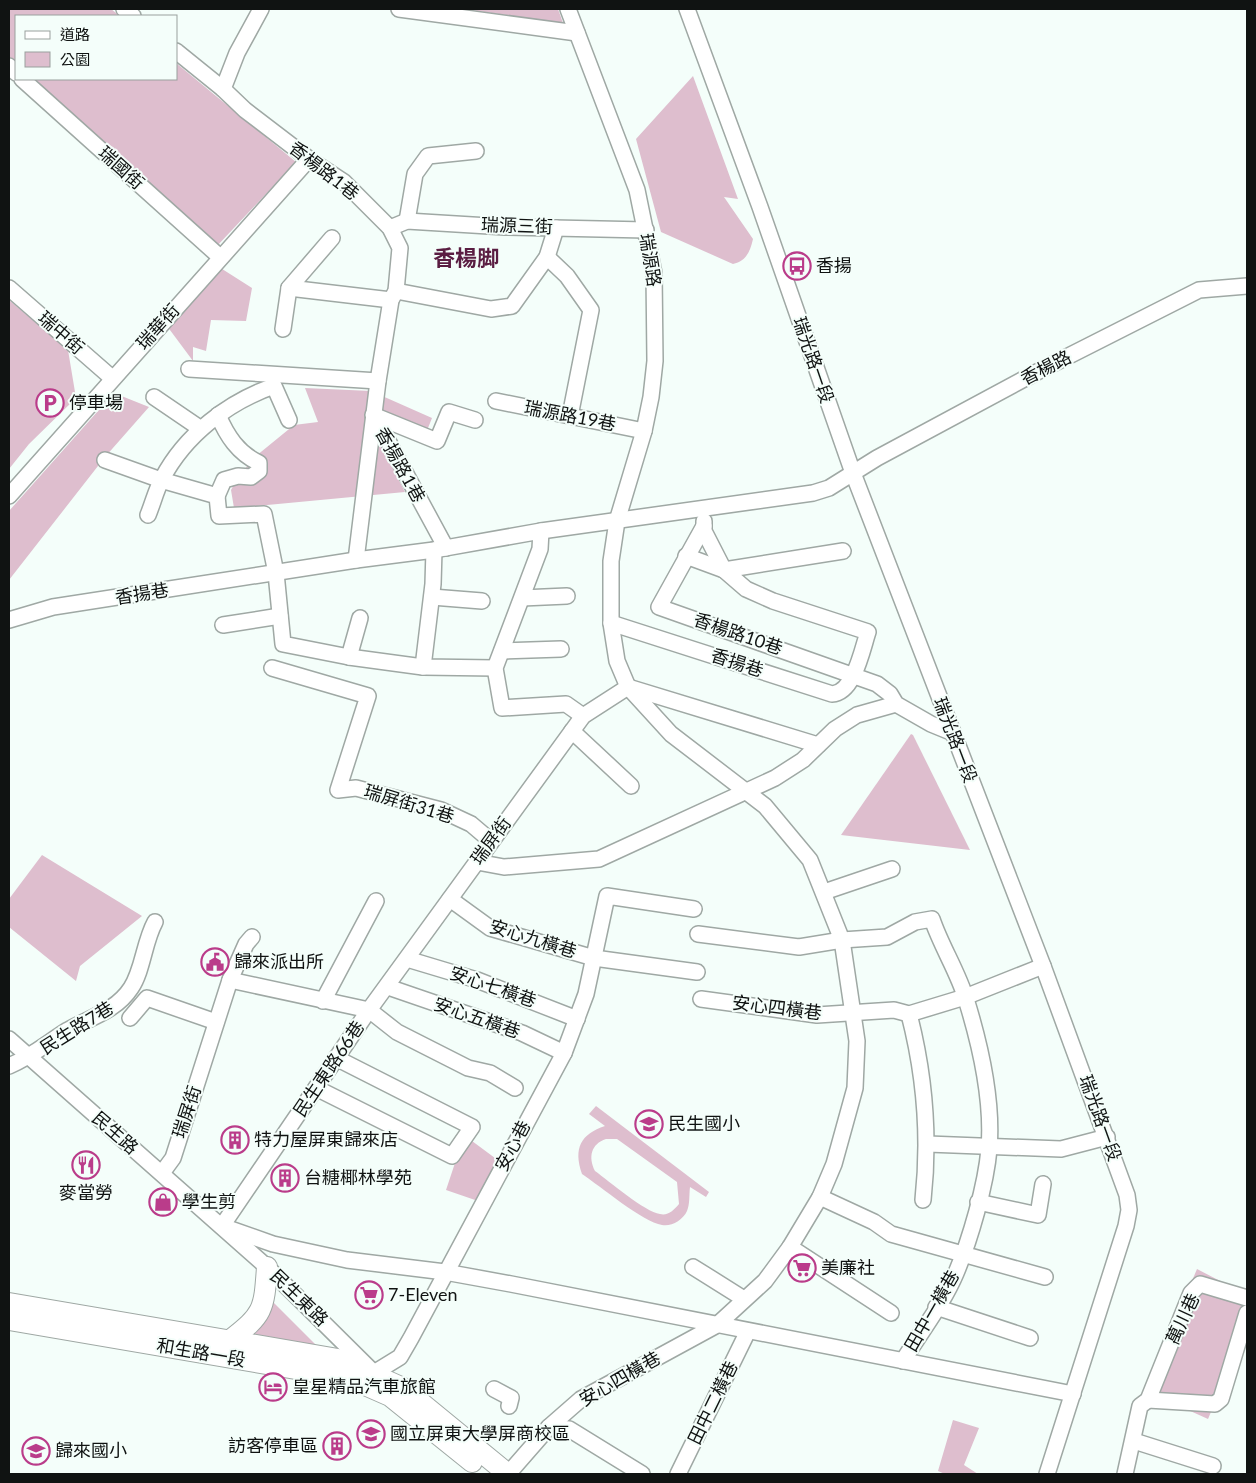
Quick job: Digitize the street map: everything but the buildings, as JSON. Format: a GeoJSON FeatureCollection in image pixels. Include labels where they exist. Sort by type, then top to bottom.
{"type":"FeatureCollection","features":[{"type":"Feature","properties":{"kind":"main road"},"geometry":{"type":"LineString","coordinates":[[229,1340],[251,1324],[261,1312],[264,1303],[267,1267]]}},
{"type":"Feature","properties":{"kind":"main road","name":"和生路一段"},"geometry":{"type":"LineString","coordinates":[[9,1303],[338,1358],[374,1373]]}},
{"type":"Feature","properties":{"kind":"main road","name":"和生路一段"},"geometry":{"type":"LineString","coordinates":[[9,1320],[349,1378],[390,1396]]}},
{"type":"Feature","properties":{"kind":"main road","name":"民生東路"},"geometry":{"type":"LineString","coordinates":[[374,1373],[403,1388],[508,1474]]}},
{"type":"Feature","properties":{"kind":"main road","name":"民生東路"},"geometry":{"type":"LineString","coordinates":[[390,1396],[487,1474]]}},
{"type":"Feature","properties":{"kind":"street"},"geometry":{"type":"LineString","coordinates":[[178,53],[223,89],[237,53],[262,9]]}},
{"type":"Feature","properties":{"kind":"street"},"geometry":{"type":"LineString","coordinates":[[399,9],[577,33]]}},
{"type":"Feature","properties":{"kind":"street","name":"瑞源路"},"geometry":{"type":"LineString","coordinates":[[568,9],[632,174],[646,230],[654,273],[655,343],[651,397],[644,431],[617,521]]}},
{"type":"Feature","properties":{"kind":"street","name":"瑞光路一段"},"geometry":{"type":"LineString","coordinates":[[687,9],[760,207],[853,473],[1043,966],[1107,1136],[1127,1195],[1129,1210],[1126,1226],[1047,1474]]}},
{"type":"Feature","properties":{"kind":"street","name":"瑞國街"},"geometry":{"type":"LineString","coordinates":[[23,80],[220,257]]}},
{"type":"Feature","properties":{"kind":"street","name":"香楊路1巷"},"geometry":{"type":"LineString","coordinates":[[223,89],[245,110],[309,159],[344,182],[390,228],[400,248],[394,296],[373,415]]}},
{"type":"Feature","properties":{"kind":"street"},"geometry":{"type":"LineString","coordinates":[[407,221],[415,174],[428,156],[476,151]]}},
{"type":"Feature","properties":{"kind":"street","name":"瑞華街"},"geometry":{"type":"LineString","coordinates":[[9,496],[112,378],[309,159]]}},
{"type":"Feature","properties":{"kind":"street","name":"瑞源三街"},"geometry":{"type":"LineString","coordinates":[[390,228],[407,221],[505,227],[646,230]]}},
{"type":"Feature","properties":{"kind":"street"},"geometry":{"type":"LineString","coordinates":[[289,288],[394,296],[491,309],[512,306],[547,257],[556,228]]}},
{"type":"Feature","properties":{"kind":"street"},"geometry":{"type":"LineString","coordinates":[[283,329],[289,288],[332,238]]}},
{"type":"Feature","properties":{"kind":"street"},"geometry":{"type":"LineString","coordinates":[[547,257],[567,276],[591,310],[570,416]]}},
{"type":"Feature","properties":{"kind":"street","name":"香楊路"},"geometry":{"type":"LineString","coordinates":[[853,473],[1037,372],[1199,290],[1247,286]]}},
{"type":"Feature","properties":{"kind":"street","name":"瑞中街"},"geometry":{"type":"LineString","coordinates":[[9,288],[112,378]]}},
{"type":"Feature","properties":{"kind":"street"},"geometry":{"type":"LineString","coordinates":[[189,369],[378,381]]}},
{"type":"Feature","properties":{"kind":"street"},"geometry":{"type":"LineString","coordinates":[[148,515],[161,480],[174,459],[201,429],[218,416],[244,400],[274,386],[289,420]]}},
{"type":"Feature","properties":{"kind":"street"},"geometry":{"type":"LineString","coordinates":[[154,397],[201,429]]}},
{"type":"Feature","properties":{"kind":"street","name":"瑞源路19巷"},"geometry":{"type":"LineString","coordinates":[[496,401],[644,431]]}},
{"type":"Feature","properties":{"kind":"street","name":"香揚路1巷"},"geometry":{"type":"LineString","coordinates":[[373,415],[437,441],[449,412],[475,420]]}},
{"type":"Feature","properties":{"kind":"street"},"geometry":{"type":"LineString","coordinates":[[356,560],[373,415]]}},
{"type":"Feature","properties":{"kind":"street","name":"香揚路1巷"},"geometry":{"type":"LineString","coordinates":[[373,415],[440,549]]}},
{"type":"Feature","properties":{"kind":"street"},"geometry":{"type":"LineString","coordinates":[[218,416],[226,434],[245,457],[259,464],[259,471],[251,477],[238,476],[224,480],[216,496],[219,516],[264,514],[276,574],[283,644],[349,657],[423,667],[495,668]]}},
{"type":"Feature","properties":{"kind":"street"},"geometry":{"type":"LineString","coordinates":[[105,460],[161,480],[216,496]]}},
{"type":"Feature","properties":{"kind":"street","name":"香揚巷"},"geometry":{"type":"LineString","coordinates":[[9,620],[53,607],[276,574],[356,560],[440,549],[542,531],[813,493],[829,488],[853,473]]}},
{"type":"Feature","properties":{"kind":"street"},"geometry":{"type":"LineString","coordinates":[[704,507],[704,526],[713,551],[724,570]]}},
{"type":"Feature","properties":{"kind":"street"},"geometry":{"type":"LineString","coordinates":[[617,521],[611,570],[611,623],[617,661],[628,687],[671,734],[765,806],[810,860],[842,940],[799,947],[698,934]]}},
{"type":"Feature","properties":{"kind":"street","name":"香楊路10巷"},"geometry":{"type":"LineString","coordinates":[[704,526],[659,607],[877,684],[890,694],[896,704],[931,724],[953,733]]}},
{"type":"Feature","properties":{"kind":"street"},"geometry":{"type":"LineString","coordinates":[[542,531],[540,548],[495,668],[502,708],[566,704],[583,716]]}},
{"type":"Feature","properties":{"kind":"street"},"geometry":{"type":"LineString","coordinates":[[423,667],[440,549]]}},
{"type":"Feature","properties":{"kind":"street"},"geometry":{"type":"LineString","coordinates":[[686,556],[724,570],[843,551]]}},
{"type":"Feature","properties":{"kind":"street","name":"香揚巷"},"geometry":{"type":"LineString","coordinates":[[611,623],[832,694],[840,694],[848,688],[868,632],[773,601],[746,589],[724,570]]}},
{"type":"Feature","properties":{"kind":"street"},"geometry":{"type":"LineString","coordinates":[[522,598],[567,596]]}},
{"type":"Feature","properties":{"kind":"street"},"geometry":{"type":"LineString","coordinates":[[432,597],[482,601]]}},
{"type":"Feature","properties":{"kind":"street"},"geometry":{"type":"LineString","coordinates":[[223,625],[280,616]]}},
{"type":"Feature","properties":{"kind":"street"},"geometry":{"type":"LineString","coordinates":[[349,657],[360,618]]}},
{"type":"Feature","properties":{"kind":"street"},"geometry":{"type":"LineString","coordinates":[[502,651],[561,649]]}},
{"type":"Feature","properties":{"kind":"street","name":"瑞屏街31巷"},"geometry":{"type":"LineString","coordinates":[[272,668],[368,696],[338,790],[356,788],[441,810],[471,824],[491,841]]}},
{"type":"Feature","properties":{"kind":"street"},"geometry":{"type":"LineString","coordinates":[[628,687],[818,745]]}},
{"type":"Feature","properties":{"kind":"street","name":"瑞屏街"},"geometry":{"type":"LineString","coordinates":[[369,1010],[388,987],[491,841],[583,716],[628,687]]}},
{"type":"Feature","properties":{"kind":"street"},"geometry":{"type":"LineString","coordinates":[[477,862],[504,867],[598,859],[748,792],[803,760],[835,729],[857,715],[896,704]]}},
{"type":"Feature","properties":{"kind":"street"},"geometry":{"type":"LineString","coordinates":[[572,731],[631,786]]}},
{"type":"Feature","properties":{"kind":"street"},"geometry":{"type":"LineString","coordinates":[[824,892],[892,869]]}},
{"type":"Feature","properties":{"kind":"street","name":"安心巷"},"geometry":{"type":"LineString","coordinates":[[374,1373],[400,1357],[564,1053],[586,994],[607,896],[694,908]]}},
{"type":"Feature","properties":{"kind":"street","name":"安心九橫巷"},"geometry":{"type":"LineString","coordinates":[[450,899],[490,928],[594,958],[697,972]]}},
{"type":"Feature","properties":{"kind":"street"},"geometry":{"type":"LineString","coordinates":[[323,1001],[376,901]]}},
{"type":"Feature","properties":{"kind":"street","name":"田中一橫巷"},"geometry":{"type":"LineString","coordinates":[[842,940],[887,937],[915,922],[932,919],[942,947],[965,997],[986,1080],[989,1148],[978,1202],[956,1274],[903,1361]]}},
{"type":"Feature","properties":{"kind":"street","name":"民生路7巷"},"geometry":{"type":"LineString","coordinates":[[9,1066],[30,1057],[68,1030],[101,1015],[119,1002],[132,987],[155,922]]}},
{"type":"Feature","properties":{"kind":"street","name":"瑞屏街"},"geometry":{"type":"LineString","coordinates":[[162,1173],[173,1158],[230,980],[246,944],[252,937]]}},
{"type":"Feature","properties":{"kind":"street","name":"安心四橫巷"},"geometry":{"type":"LineString","coordinates":[[508,1474],[549,1427],[581,1399],[717,1325],[765,1281],[790,1247],[820,1197],[834,1164],[855,1088],[857,1041],[842,940]]}},
{"type":"Feature","properties":{"kind":"street","name":"安心七橫巷"},"geometry":{"type":"LineString","coordinates":[[407,958],[477,980],[577,1019]]}},
{"type":"Feature","properties":{"kind":"street"},"geometry":{"type":"LineString","coordinates":[[854,1013],[894,1010],[909,1014],[965,997],[1043,966]]}},
{"type":"Feature","properties":{"kind":"street"},"geometry":{"type":"LineString","coordinates":[[230,980],[369,1010],[396,1032],[468,1068],[490,1073],[515,1088]]}},
{"type":"Feature","properties":{"kind":"street","name":"安心五橫巷"},"geometry":{"type":"LineString","coordinates":[[388,987],[522,1033],[564,1053]]}},
{"type":"Feature","properties":{"kind":"street"},"geometry":{"type":"LineString","coordinates":[[130,1018],[147,998],[216,1022]]}},
{"type":"Feature","properties":{"kind":"street","name":"安心四橫巷"},"geometry":{"type":"LineString","coordinates":[[701,999],[817,1015],[854,1013]]}},
{"type":"Feature","properties":{"kind":"street","name":"民生東路66巷"},"geometry":{"type":"LineString","coordinates":[[222,1226],[369,1010]]}},
{"type":"Feature","properties":{"kind":"street"},"geometry":{"type":"LineString","coordinates":[[909,1014],[919,1052],[928,1144],[923,1200]]}},
{"type":"Feature","properties":{"kind":"street","name":"民生路"},"geometry":{"type":"LineString","coordinates":[[9,1039],[222,1226]]}},
{"type":"Feature","properties":{"kind":"street"},"geometry":{"type":"LineString","coordinates":[[316,1088],[452,1156],[472,1127],[336,1058]]}},
{"type":"Feature","properties":{"kind":"street"},"geometry":{"type":"LineString","coordinates":[[928,1144],[989,1148],[1061,1149],[1107,1136]]}},
{"type":"Feature","properties":{"kind":"street"},"geometry":{"type":"LineString","coordinates":[[978,1202],[1038,1215],[1043,1184]]}},
{"type":"Feature","properties":{"kind":"street"},"geometry":{"type":"LineString","coordinates":[[820,1197],[874,1222],[891,1234],[1045,1277]]}},
{"type":"Feature","properties":{"kind":"street"},"geometry":{"type":"LineString","coordinates":[[222,1226],[273,1244],[348,1260],[445,1272],[1073,1394]]}},
{"type":"Feature","properties":{"kind":"street","name":"民生東路"},"geometry":{"type":"LineString","coordinates":[[222,1226],[267,1267],[374,1373],[390,1396]]}},
{"type":"Feature","properties":{"kind":"street"},"geometry":{"type":"LineString","coordinates":[[790,1247],[891,1313]]}},
{"type":"Feature","properties":{"kind":"street"},"geometry":{"type":"LineString","coordinates":[[693,1267],[744,1299]]}},
{"type":"Feature","properties":{"kind":"street","name":"萬川巷"},"geometry":{"type":"LineString","coordinates":[[1144,1403],[1191,1294],[1196,1288],[1200,1284],[1247,1298]]}},
{"type":"Feature","properties":{"kind":"street"},"geometry":{"type":"LineString","coordinates":[[936,1307],[1030,1338]]}},
{"type":"Feature","properties":{"kind":"street"},"geometry":{"type":"LineString","coordinates":[[1125,1474],[1144,1403],[1216,1404],[1221,1398],[1247,1313]]}},
{"type":"Feature","properties":{"kind":"street","name":"田中二橫巷"},"geometry":{"type":"LineString","coordinates":[[678,1474],[748,1331]]}},
{"type":"Feature","properties":{"kind":"street"},"geometry":{"type":"LineString","coordinates":[[494,1389],[511,1398],[509,1406]]}},
{"type":"Feature","properties":{"kind":"street"},"geometry":{"type":"LineString","coordinates":[[549,1427],[569,1429],[642,1474]]}},
{"type":"Feature","properties":{"kind":"street"},"geometry":{"type":"LineString","coordinates":[[1134,1441],[1213,1466]]}},
{"type":"Feature","properties":{"kind":"green space"},"geometry":{"type":"Polygon","coordinates":[[[9,9],[111,9],[119,15],[15,15],[15,65],[9,59],[9,9]]]}},
{"type":"Feature","properties":{"kind":"green space"},"geometry":{"type":"Polygon","coordinates":[[[463,9],[558,9],[563,23],[463,9]]]}},
{"type":"Feature","properties":{"kind":"green space"},"geometry":{"type":"Polygon","coordinates":[[[178,65],[296,162],[217,246],[32,80],[178,80],[178,65]]]}},
{"type":"Feature","properties":{"kind":"green space"},"geometry":{"type":"Polygon","coordinates":[[[693,76],[738,199],[724,197],[753,239],[747,255],[741,261],[733,264],[661,232],[636,139],[693,76]]]}},
{"type":"Feature","properties":{"kind":"green space"},"geometry":{"type":"Polygon","coordinates":[[[219,267],[252,288],[246,321],[211,320],[206,351],[193,347],[193,361],[167,326],[219,267]]]}},
{"type":"Feature","properties":{"kind":"green space"},"geometry":{"type":"Polygon","coordinates":[[[9,300],[68,350],[76,398],[29,444],[9,469],[9,300]]]}},
{"type":"Feature","properties":{"kind":"green space"},"geometry":{"type":"Polygon","coordinates":[[[305,388],[371,391],[432,418],[422,443],[368,421],[405,492],[234,508],[231,490],[238,477],[256,456],[294,425],[318,422],[305,388]]]}},
{"type":"Feature","properties":{"kind":"green space"},"geometry":{"type":"Polygon","coordinates":[[[114,393],[149,407],[105,457],[9,580],[9,511],[114,393]]]}},
{"type":"Feature","properties":{"kind":"green space"},"geometry":{"type":"Polygon","coordinates":[[[911,734],[913,735],[970,850],[841,835],[911,734]]]}},
{"type":"Feature","properties":{"kind":"green space"},"geometry":{"type":"Polygon","coordinates":[[[42,855],[142,916],[80,966],[76,981],[9,927],[9,899],[42,855]]]}},
{"type":"Feature","properties":{"kind":"green space"},"geometry":{"type":"Polygon","coordinates":[[[596,1106],[709,1192],[706,1197],[690,1187],[687,1211],[683,1217],[669,1225],[654,1222],[622,1203],[582,1174],[578,1157],[581,1143],[590,1133],[605,1126],[589,1114],[596,1106]],[[606,1139],[594,1148],[591,1156],[595,1171],[653,1212],[663,1214],[673,1210],[679,1204],[677,1182],[617,1139],[606,1139]]]}},
{"type":"Feature","properties":{"kind":"green space"},"geometry":{"type":"Polygon","coordinates":[[[473,1134],[472,1141],[499,1161],[478,1201],[446,1190],[457,1157],[473,1134]]]}},
{"type":"Feature","properties":{"kind":"green space"},"geometry":{"type":"Polygon","coordinates":[[[1197,1269],[1247,1295],[1247,1327],[1208,1419],[1146,1391],[1197,1269]]]}},
{"type":"Feature","properties":{"kind":"green space"},"geometry":{"type":"Polygon","coordinates":[[[268,1297],[316,1345],[254,1334],[264,1320],[268,1297]]]}},
{"type":"Feature","properties":{"kind":"green space"},"geometry":{"type":"Polygon","coordinates":[[[953,1420],[979,1428],[964,1465],[978,1474],[945,1474],[938,1471],[953,1420]]]}},
{"type":"Feature","properties":{"kind":"place","name":"香揚"},"geometry":{"type":"Point","coordinates":[797,266]}},
{"type":"Feature","properties":{"kind":"place","name":"停車場"},"geometry":{"type":"Point","coordinates":[50,403]}},
{"type":"Feature","properties":{"kind":"place","name":"歸來派出所"},"geometry":{"type":"Point","coordinates":[215,962]}},
{"type":"Feature","properties":{"kind":"place","name":"民生國小"},"geometry":{"type":"Point","coordinates":[649,1124]}},
{"type":"Feature","properties":{"kind":"place","name":"特力屋屏東歸來店"},"geometry":{"type":"Point","coordinates":[235,1140]}},
{"type":"Feature","properties":{"kind":"place","name":"麥當勞"},"geometry":{"type":"Point","coordinates":[86,1165]}},
{"type":"Feature","properties":{"kind":"place","name":"台糖椰林學苑"},"geometry":{"type":"Point","coordinates":[285,1178]}},
{"type":"Feature","properties":{"kind":"place","name":"學生剪"},"geometry":{"type":"Point","coordinates":[163,1202]}},
{"type":"Feature","properties":{"kind":"place","name":"美廉社"},"geometry":{"type":"Point","coordinates":[802,1268]}},
{"type":"Feature","properties":{"kind":"place","name":"7-Eleven"},"geometry":{"type":"Point","coordinates":[369,1295]}},
{"type":"Feature","properties":{"kind":"place","name":"皇星精品汽車旅館"},"geometry":{"type":"Point","coordinates":[273,1387]}},
{"type":"Feature","properties":{"kind":"place","name":"國立屏東大學屏商校區"},"geometry":{"type":"Point","coordinates":[371,1434]}},
{"type":"Feature","properties":{"kind":"place","name":"訪客停車區"},"geometry":{"type":"Point","coordinates":[337,1446]}},
{"type":"Feature","properties":{"kind":"place","name":"歸來國小"},"geometry":{"type":"Point","coordinates":[36,1451]}},
{"type":"Feature","properties":{"kind":"district","name":"香楊脚"},"geometry":{"type":"Point","coordinates":[466,258]}}]}
